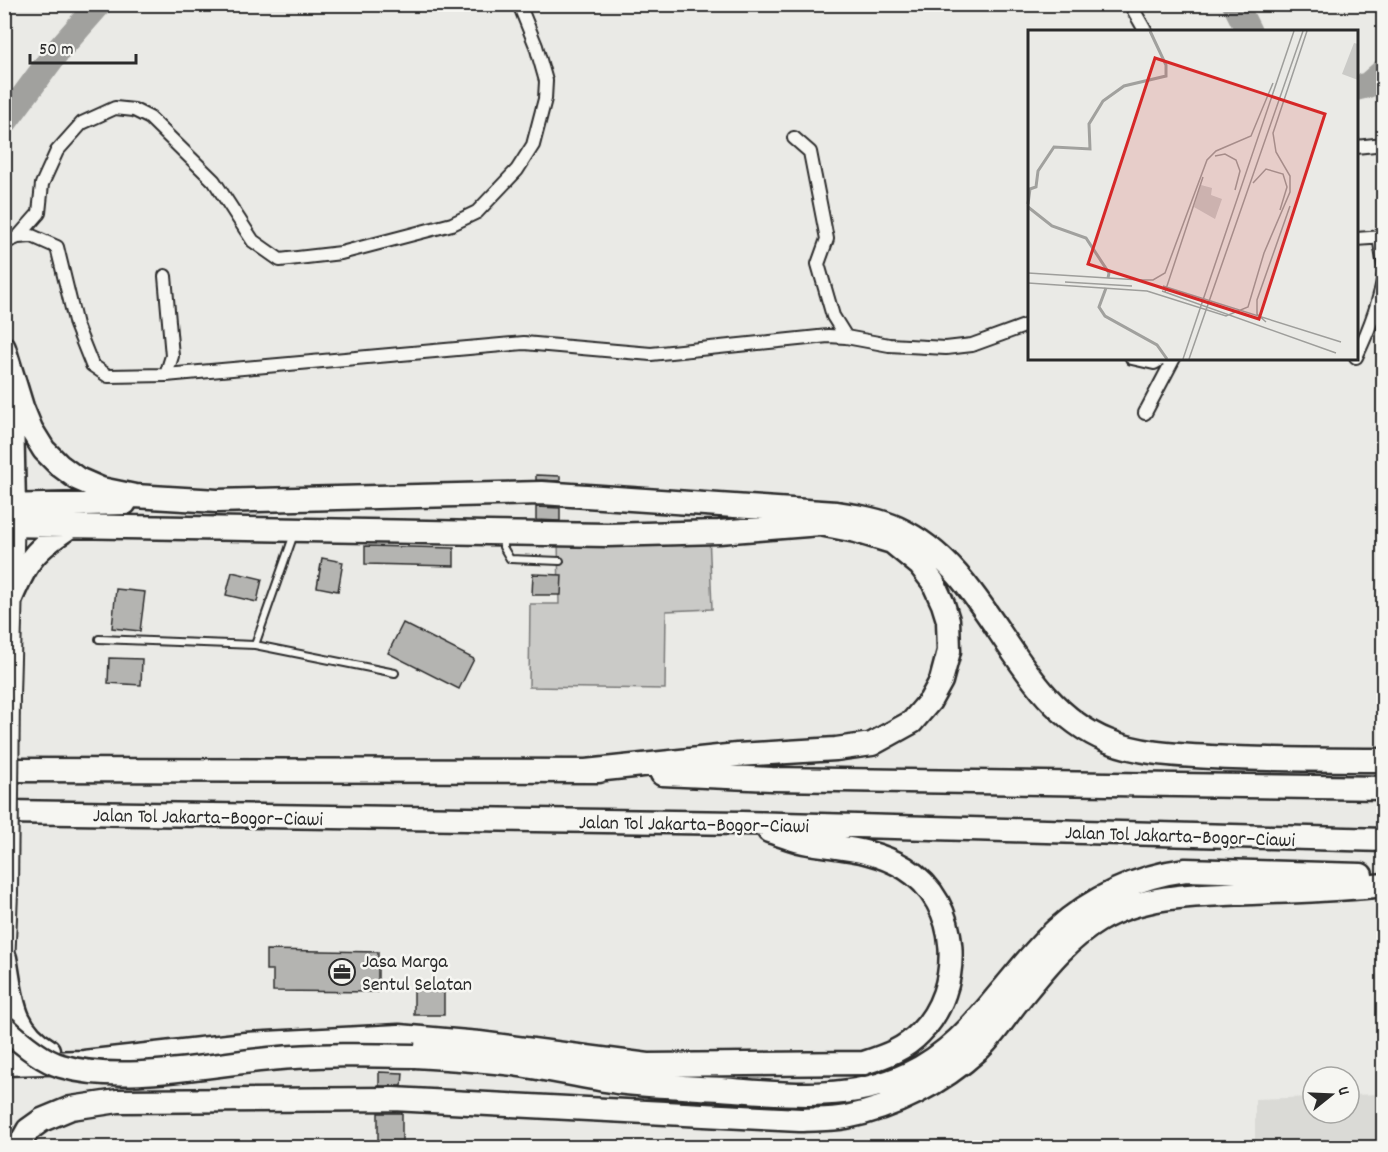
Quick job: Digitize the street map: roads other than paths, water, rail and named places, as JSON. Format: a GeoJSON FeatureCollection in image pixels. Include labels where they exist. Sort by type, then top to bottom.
{"type":"FeatureCollection","features":[{"type":"Feature","properties":{"kind":"highway"},"geometry":{"type":"LineString","coordinates":[[4,348],[31,429],[44,450],[78,479],[101,489],[135,496],[217,501]]}},
{"type":"Feature","properties":{"kind":"highway"},"geometry":{"type":"LineString","coordinates":[[4,365],[12,416],[9,515]]}},
{"type":"Feature","properties":{"kind":"highway"},"geometry":{"type":"LineString","coordinates":[[9,515],[217,501],[542,493],[836,513],[872,519],[897,527],[946,560],[967,583],[1034,683],[1077,724],[1107,740],[1137,750],[1179,756],[1265,760],[1383,759]]}},
{"type":"Feature","properties":{"kind":"highway"},"geometry":{"type":"LineString","coordinates":[[9,515],[68,528],[502,534],[607,535],[719,532],[820,524],[856,531],[892,543],[920,565],[933,582],[948,620],[949,651],[941,681],[930,701],[912,722],[872,744],[586,771]]}},
{"type":"Feature","properties":{"kind":"highway"},"geometry":{"type":"LineString","coordinates":[[12,596],[31,558],[50,540],[68,528]]}},
{"type":"Feature","properties":{"kind":"highway"},"geometry":{"type":"LineString","coordinates":[[4,770],[586,771],[772,779],[1383,788]]}},
{"type":"Feature","properties":{"kind":"highway","name":"Jalan Tol Jakarta–Bogor–Ciawi"},"geometry":{"type":"LineString","coordinates":[[4,813],[741,823],[1383,840]]}},
{"type":"Feature","properties":{"kind":"highway"},"geometry":{"type":"LineString","coordinates":[[4,1064],[84,1062],[245,1044],[399,1036],[479,1043],[648,1065],[864,1063],[892,1054],[906,1046],[929,1024],[938,1010],[947,990],[951,970],[951,946],[947,925],[935,899],[923,883],[908,870],[882,856],[856,849],[806,843],[741,823]]}},
{"type":"Feature","properties":{"kind":"highway"},"geometry":{"type":"LineString","coordinates":[[4,1027],[21,1043],[59,1065],[100,1073],[138,1072],[346,1054],[415,1056],[514,1064],[616,1082],[801,1095],[840,1093],[908,1075],[936,1058],[965,1035],[1056,930],[1080,910],[1118,890],[1167,872],[1185,870],[1383,875]]}},
{"type":"Feature","properties":{"kind":"highway"},"geometry":{"type":"LineString","coordinates":[[18,1148],[28,1130],[42,1120],[71,1108],[118,1101],[393,1098],[800,1120],[844,1117],[884,1108],[916,1093],[979,1050],[1049,963],[1073,938],[1098,921],[1125,908],[1160,899],[1383,885]]}},
{"type":"Feature","properties":{"kind":"highway"},"geometry":{"type":"LineString","coordinates":[[5,958],[15,1015],[24,1029],[46,1050],[84,1062]]}},
{"type":"Feature","properties":{"kind":"main road"},"geometry":{"type":"LineString","coordinates":[[4,965],[12,596],[9,515]]}},
{"type":"Feature","properties":{"kind":"street"},"geometry":{"type":"LineString","coordinates":[[18,237],[39,213],[42,184],[57,151],[82,123],[115,108],[134,110],[150,118],[214,181],[253,241],[280,260],[341,253],[452,224],[477,212],[517,170],[533,145],[545,99],[546,81],[536,46],[519,4]]}},
{"type":"Feature","properties":{"kind":"street"},"geometry":{"type":"LineString","coordinates":[[1130,4],[1145,30]]}},
{"type":"Feature","properties":{"kind":"street"},"geometry":{"type":"LineString","coordinates":[[794,138],[810,152],[827,239],[818,264],[833,316],[846,337]]}},
{"type":"Feature","properties":{"kind":"street"},"geometry":{"type":"LineString","coordinates":[[1358,147],[1383,144]]}},
{"type":"Feature","properties":{"kind":"street"},"geometry":{"type":"LineString","coordinates":[[4,243],[18,237],[32,236],[57,247],[76,325],[92,365],[108,376],[166,375],[524,342],[651,354],[828,336],[889,345],[946,348],[972,345],[1028,324]]}},
{"type":"Feature","properties":{"kind":"street"},"geometry":{"type":"LineString","coordinates":[[1358,239],[1381,237],[1383,266]]}},
{"type":"Feature","properties":{"kind":"street"},"geometry":{"type":"LineString","coordinates":[[1358,353],[1372,323],[1381,292],[1383,274]]}},
{"type":"Feature","properties":{"kind":"street"},"geometry":{"type":"LineString","coordinates":[[165,276],[172,356],[166,375]]}},
{"type":"Feature","properties":{"kind":"street"},"geometry":{"type":"LineString","coordinates":[[1141,360],[1154,363],[1159,360]]}},
{"type":"Feature","properties":{"kind":"street"},"geometry":{"type":"LineString","coordinates":[[1146,413],[1173,360]]}},
{"type":"Feature","properties":{"kind":"lane"},"geometry":{"type":"LineString","coordinates":[[255,645],[296,531]]}},
{"type":"Feature","properties":{"kind":"lane"},"geometry":{"type":"LineString","coordinates":[[502,534],[503,547],[510,559],[560,561]]}},
{"type":"Feature","properties":{"kind":"lane"},"geometry":{"type":"LineString","coordinates":[[99,639],[255,645],[395,673]]}},
{"type":"Feature","properties":{"kind":"waterway"},"geometry":{"type":"LineString","coordinates":[[4,123],[55,54],[99,4]]}},
{"type":"Feature","properties":{"kind":"waterway"},"geometry":{"type":"LineString","coordinates":[[1235,4],[1248,30]]}},
{"type":"Feature","properties":{"kind":"waterway"},"geometry":{"type":"LineString","coordinates":[[1358,88],[1368,85],[1384,71]]}},
{"type":"Feature","properties":{"kind":"place","name":"Jasa Marga Sentul Selatan"},"geometry":{"type":"Point","coordinates":[342,972]}}]}
